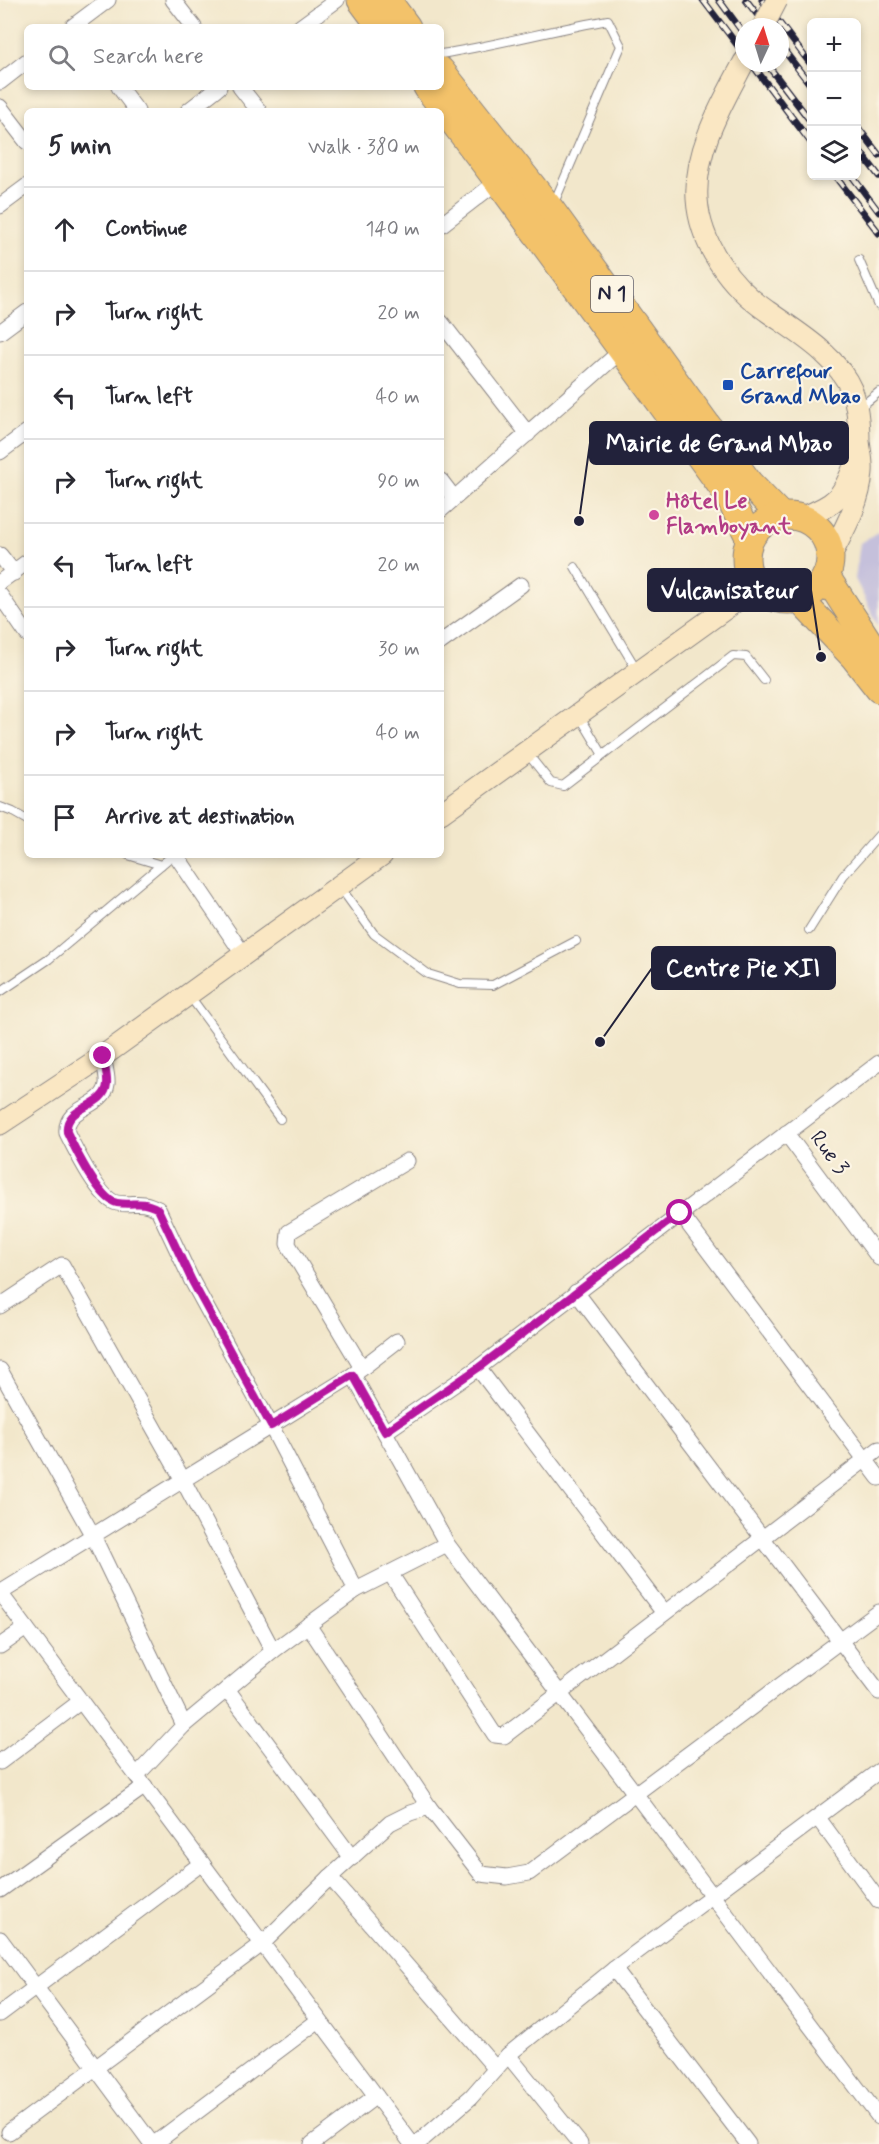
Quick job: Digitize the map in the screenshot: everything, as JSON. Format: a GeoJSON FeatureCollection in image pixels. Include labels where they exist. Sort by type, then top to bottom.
{"type":"FeatureCollection","features":[{"type":"Feature","properties":{"kind":"highway"},"geometry":{"type":"LineString","coordinates":[[361,0],[379,24]]}},
{"type":"Feature","properties":{"kind":"highway"},"geometry":{"type":"LineString","coordinates":[[387,0],[405,24]]}},
{"type":"Feature","properties":{"kind":"highway","name":"N 1"},"geometry":{"type":"LineString","coordinates":[[444,75],[551,210],[749,483],[792,518],[811,523],[822,534],[828,547],[828,567],[879,658]]}},
{"type":"Feature","properties":{"kind":"highway","name":"N 1"},"geometry":{"type":"LineString","coordinates":[[429,90],[443,108]]}},
{"type":"Feature","properties":{"kind":"highway","name":"N 1"},"geometry":{"type":"LineString","coordinates":[[444,109],[728,495],[750,539],[746,559],[751,579],[757,586]]}},
{"type":"Feature","properties":{"kind":"highway"},"geometry":{"type":"LineString","coordinates":[[750,539],[763,524],[792,518]]}},
{"type":"Feature","properties":{"kind":"highway"},"geometry":{"type":"LineString","coordinates":[[757,586],[774,597],[798,598],[813,591],[828,567]]}},
{"type":"Feature","properties":{"kind":"highway"},"geometry":{"type":"LineString","coordinates":[[798,598],[854,657],[879,689]]}},
{"type":"Feature","properties":{"kind":"street"},"geometry":{"type":"LineString","coordinates":[[77,24],[108,0]]}},
{"type":"Feature","properties":{"kind":"street"},"geometry":{"type":"LineString","coordinates":[[173,0],[192,24]]}},
{"type":"Feature","properties":{"kind":"street"},"geometry":{"type":"LineString","coordinates":[[304,24],[337,0]]}},
{"type":"Feature","properties":{"kind":"street"},"geometry":{"type":"LineString","coordinates":[[768,18],[777,0]]}},
{"type":"Feature","properties":{"kind":"street"},"geometry":{"type":"LineString","coordinates":[[0,82],[24,63]]}},
{"type":"Feature","properties":{"kind":"street"},"geometry":{"type":"LineString","coordinates":[[739,72],[708,135],[700,162],[697,198],[703,230],[715,255],[733,282],[765,310],[821,350],[851,389],[858,409],[863,470],[859,493],[849,522],[828,567]]}},
{"type":"Feature","properties":{"kind":"street"},"geometry":{"type":"LineString","coordinates":[[121,90],[135,108]]}},
{"type":"Feature","properties":{"kind":"street"},"geometry":{"type":"LineString","coordinates":[[192,108],[215,90]]}},
{"type":"Feature","properties":{"kind":"street"},"geometry":{"type":"LineString","coordinates":[[242,90],[257,108]]}},
{"type":"Feature","properties":{"kind":"street"},"geometry":{"type":"LineString","coordinates":[[0,107],[24,138]]}},
{"type":"Feature","properties":{"kind":"street"},"geometry":{"type":"LineString","coordinates":[[444,223],[498,180]]}},
{"type":"Feature","properties":{"kind":"street"},"geometry":{"type":"LineString","coordinates":[[0,206],[24,188]]}},
{"type":"Feature","properties":{"kind":"street"},"geometry":{"type":"LineString","coordinates":[[0,332],[24,314]]}},
{"type":"Feature","properties":{"kind":"street"},"geometry":{"type":"LineString","coordinates":[[444,326],[528,434]]}},
{"type":"Feature","properties":{"kind":"street"},"geometry":{"type":"LineString","coordinates":[[444,507],[622,350]]}},
{"type":"Feature","properties":{"kind":"street"},"geometry":{"type":"LineString","coordinates":[[0,452],[24,434]]}},
{"type":"Feature","properties":{"kind":"street"},"geometry":{"type":"LineString","coordinates":[[792,518],[830,506],[842,495],[860,449]]}},
{"type":"Feature","properties":{"kind":"street"},"geometry":{"type":"LineString","coordinates":[[444,485],[454,498]]}},
{"type":"Feature","properties":{"kind":"street"},"geometry":{"type":"LineString","coordinates":[[0,555],[14,573]]}},
{"type":"Feature","properties":{"kind":"street"},"geometry":{"type":"LineString","coordinates":[[0,582],[24,565]]}},
{"type":"Feature","properties":{"kind":"street"},"geometry":{"type":"LineString","coordinates":[[444,640],[520,585]]}},
{"type":"Feature","properties":{"kind":"street"},"geometry":{"type":"LineString","coordinates":[[444,811],[757,586]]}},
{"type":"Feature","properties":{"kind":"street"},"geometry":{"type":"LineString","coordinates":[[0,595],[24,630]]}},
{"type":"Feature","properties":{"kind":"street"},"geometry":{"type":"LineString","coordinates":[[176,858],[243,954]]}},
{"type":"Feature","properties":{"kind":"street"},"geometry":{"type":"LineString","coordinates":[[0,1124],[103,1056],[378,858]]}},
{"type":"Feature","properties":{"kind":"street"},"geometry":{"type":"LineString","coordinates":[[103,1056],[107,1084],[103,1095],[72,1115],[66,1125],[67,1132],[104,1195],[116,1203],[146,1203],[158,1209],[192,1281],[271,1426],[356,1590]]}},
{"type":"Feature","properties":{"kind":"street"},"geometry":{"type":"LineString","coordinates":[[385,1432],[478,1368],[879,1063]]}},
{"type":"Feature","properties":{"kind":"street","name":"Rue 3"},"geometry":{"type":"LineString","coordinates":[[786,1133],[879,1258]]}},
{"type":"Feature","properties":{"kind":"street"},"geometry":{"type":"LineString","coordinates":[[407,1161],[289,1232],[288,1244],[358,1372],[385,1432],[447,1544],[879,2117]]}},
{"type":"Feature","properties":{"kind":"street"},"geometry":{"type":"LineString","coordinates":[[680,1213],[879,1478]]}},
{"type":"Feature","properties":{"kind":"street"},"geometry":{"type":"LineString","coordinates":[[0,1306],[62,1265],[183,1480],[273,1651]]}},
{"type":"Feature","properties":{"kind":"street"},"geometry":{"type":"LineString","coordinates":[[576,1292],[879,1692]]}},
{"type":"Feature","properties":{"kind":"street"},"geometry":{"type":"LineString","coordinates":[[397,1341],[358,1372],[0,1593],[412,2144]]}},
{"type":"Feature","properties":{"kind":"street"},"geometry":{"type":"LineString","coordinates":[[478,1368],[664,1613]]}},
{"type":"Feature","properties":{"kind":"street"},"geometry":{"type":"LineString","coordinates":[[0,1370],[93,1536],[184,1725]]}},
{"type":"Feature","properties":{"kind":"street"},"geometry":{"type":"LineString","coordinates":[[390,1573],[495,1735],[504,1736],[879,1449]]}},
{"type":"Feature","properties":{"kind":"street"},"geometry":{"type":"LineString","coordinates":[[0,1890],[141,1781],[184,1725],[273,1651],[356,1590],[447,1544]]}},
{"type":"Feature","properties":{"kind":"street"},"geometry":{"type":"LineString","coordinates":[[308,1625],[429,1807],[481,1874],[507,1876],[529,1873],[879,1612]]}},
{"type":"Feature","properties":{"kind":"street"},"geometry":{"type":"LineString","coordinates":[[0,1646],[26,1628]]}},
{"type":"Feature","properties":{"kind":"street"},"geometry":{"type":"LineString","coordinates":[[227,1689],[351,1858]]}},
{"type":"Feature","properties":{"kind":"street"},"geometry":{"type":"LineString","coordinates":[[0,1762],[81,1701]]}},
{"type":"Feature","properties":{"kind":"street"},"geometry":{"type":"LineString","coordinates":[[417,2144],[471,2097],[508,2055],[614,1969],[879,1771]]}},
{"type":"Feature","properties":{"kind":"street"},"geometry":{"type":"LineString","coordinates":[[9,2132],[262,1944],[330,1877],[390,1823],[429,1807]]}},
{"type":"Feature","properties":{"kind":"street"},"geometry":{"type":"LineString","coordinates":[[818,1818],[879,1901]]}},
{"type":"Feature","properties":{"kind":"street"},"geometry":{"type":"LineString","coordinates":[[0,2014],[202,1863]]}},
{"type":"Feature","properties":{"kind":"street"},"geometry":{"type":"LineString","coordinates":[[330,1877],[496,2069]]}},
{"type":"Feature","properties":{"kind":"street"},"geometry":{"type":"LineString","coordinates":[[0,1939],[153,2144],[319,2020]]}},
{"type":"Feature","properties":{"kind":"street"},"geometry":{"type":"LineString","coordinates":[[614,1969],[748,2144]]}},
{"type":"Feature","properties":{"kind":"street"},"geometry":{"type":"LineString","coordinates":[[508,2055],[580,2144]]}},
{"type":"Feature","properties":{"kind":"street"},"geometry":{"type":"LineString","coordinates":[[312,2144],[376,2096]]}},
{"type":"Feature","properties":{"kind":"lane"},"geometry":{"type":"LineString","coordinates":[[444,53],[608,20],[621,46],[551,210]]}},
{"type":"Feature","properties":{"kind":"lane"},"geometry":{"type":"LineString","coordinates":[[859,260],[879,306]]}},
{"type":"Feature","properties":{"kind":"lane"},"geometry":{"type":"LineString","coordinates":[[858,409],[879,392]]}},
{"type":"Feature","properties":{"kind":"lane"},"geometry":{"type":"LineString","coordinates":[[575,567],[638,671]]}},
{"type":"Feature","properties":{"kind":"lane"},"geometry":{"type":"LineString","coordinates":[[526,752],[551,783],[563,786],[733,656],[746,657],[764,680]]}},
{"type":"Feature","properties":{"kind":"lane"},"geometry":{"type":"LineString","coordinates":[[579,714],[603,755]]}},
{"type":"Feature","properties":{"kind":"lane"},"geometry":{"type":"LineString","coordinates":[[0,807],[24,818]]}},
{"type":"Feature","properties":{"kind":"lane"},"geometry":{"type":"LineString","coordinates":[[809,930],[843,876],[879,835]]}},
{"type":"Feature","properties":{"kind":"lane"},"geometry":{"type":"LineString","coordinates":[[138,858],[161,865]]}},
{"type":"Feature","properties":{"kind":"lane"},"geometry":{"type":"LineString","coordinates":[[0,992],[49,959],[170,858]]}},
{"type":"Feature","properties":{"kind":"lane"},"geometry":{"type":"LineString","coordinates":[[339,886],[374,934],[428,975],[460,984],[493,985],[576,941]]}},
{"type":"Feature","properties":{"kind":"lane"},"geometry":{"type":"LineString","coordinates":[[188,994],[280,1119]]}},
{"type":"Feature","properties":{"kind":"shaded area"},"geometry":{"type":"Polygon","coordinates":[[[879,531],[879,627],[855,579],[860,543],[879,531]]]}},
{"type":"Feature","properties":{"kind":"railway"},"geometry":{"type":"LineString","coordinates":[[703,0],[735,42]]}},
{"type":"Feature","properties":{"kind":"railway"},"geometry":{"type":"LineString","coordinates":[[719,0],[735,22]]}},
{"type":"Feature","properties":{"kind":"railway"},"geometry":{"type":"LineString","coordinates":[[746,0],[760,18]]}},
{"type":"Feature","properties":{"kind":"railway"},"geometry":{"type":"LineString","coordinates":[[762,0],[807,59]]}},
{"type":"Feature","properties":{"kind":"railway"},"geometry":{"type":"LineString","coordinates":[[789,57],[807,80]]}},
{"type":"Feature","properties":{"kind":"railway"},"geometry":{"type":"LineString","coordinates":[[758,72],[807,137]]}},
{"type":"Feature","properties":{"kind":"railway"},"geometry":{"type":"LineString","coordinates":[[773,72],[807,116]]}},
{"type":"Feature","properties":{"kind":"railway"},"geometry":{"type":"LineString","coordinates":[[857,126],[879,155]]}},
{"type":"Feature","properties":{"kind":"railway"},"geometry":{"type":"LineString","coordinates":[[861,153],[879,176]]}},
{"type":"Feature","properties":{"kind":"railway"},"geometry":{"type":"LineString","coordinates":[[838,180],[879,233]]}},
{"type":"Feature","properties":{"kind":"railway"},"geometry":{"type":"LineString","coordinates":[[855,180],[879,212]]}},
{"type":"Feature","properties":{"kind":"place","name":"Carrefour Grand Mbao"},"geometry":{"type":"Point","coordinates":[728,385]}},
{"type":"Feature","properties":{"kind":"place","name":"Hôtel Le Flamboyant"},"geometry":{"type":"Point","coordinates":[654,515]}},
{"type":"Feature","properties":{"kind":"place","name":"Mairie de Grand Mbao"},"geometry":{"type":"Point","coordinates":[579,521]}},
{"type":"Feature","properties":{"kind":"place","name":"Vulcanisateur"},"geometry":{"type":"Point","coordinates":[821,657]}},
{"type":"Feature","properties":{"kind":"place","name":"Centre Pie XII"},"geometry":{"type":"Point","coordinates":[600,1042]}},
{"type":"Feature","properties":{"kind":"route"},"geometry":{"type":"LineString","coordinates":[[103,1056],[107,1084],[103,1095],[72,1115],[66,1125],[67,1132],[104,1195],[116,1203],[146,1203],[158,1209],[192,1281],[271,1426],[353,1375],[385,1432],[478,1368],[680,1213]]}}]}
